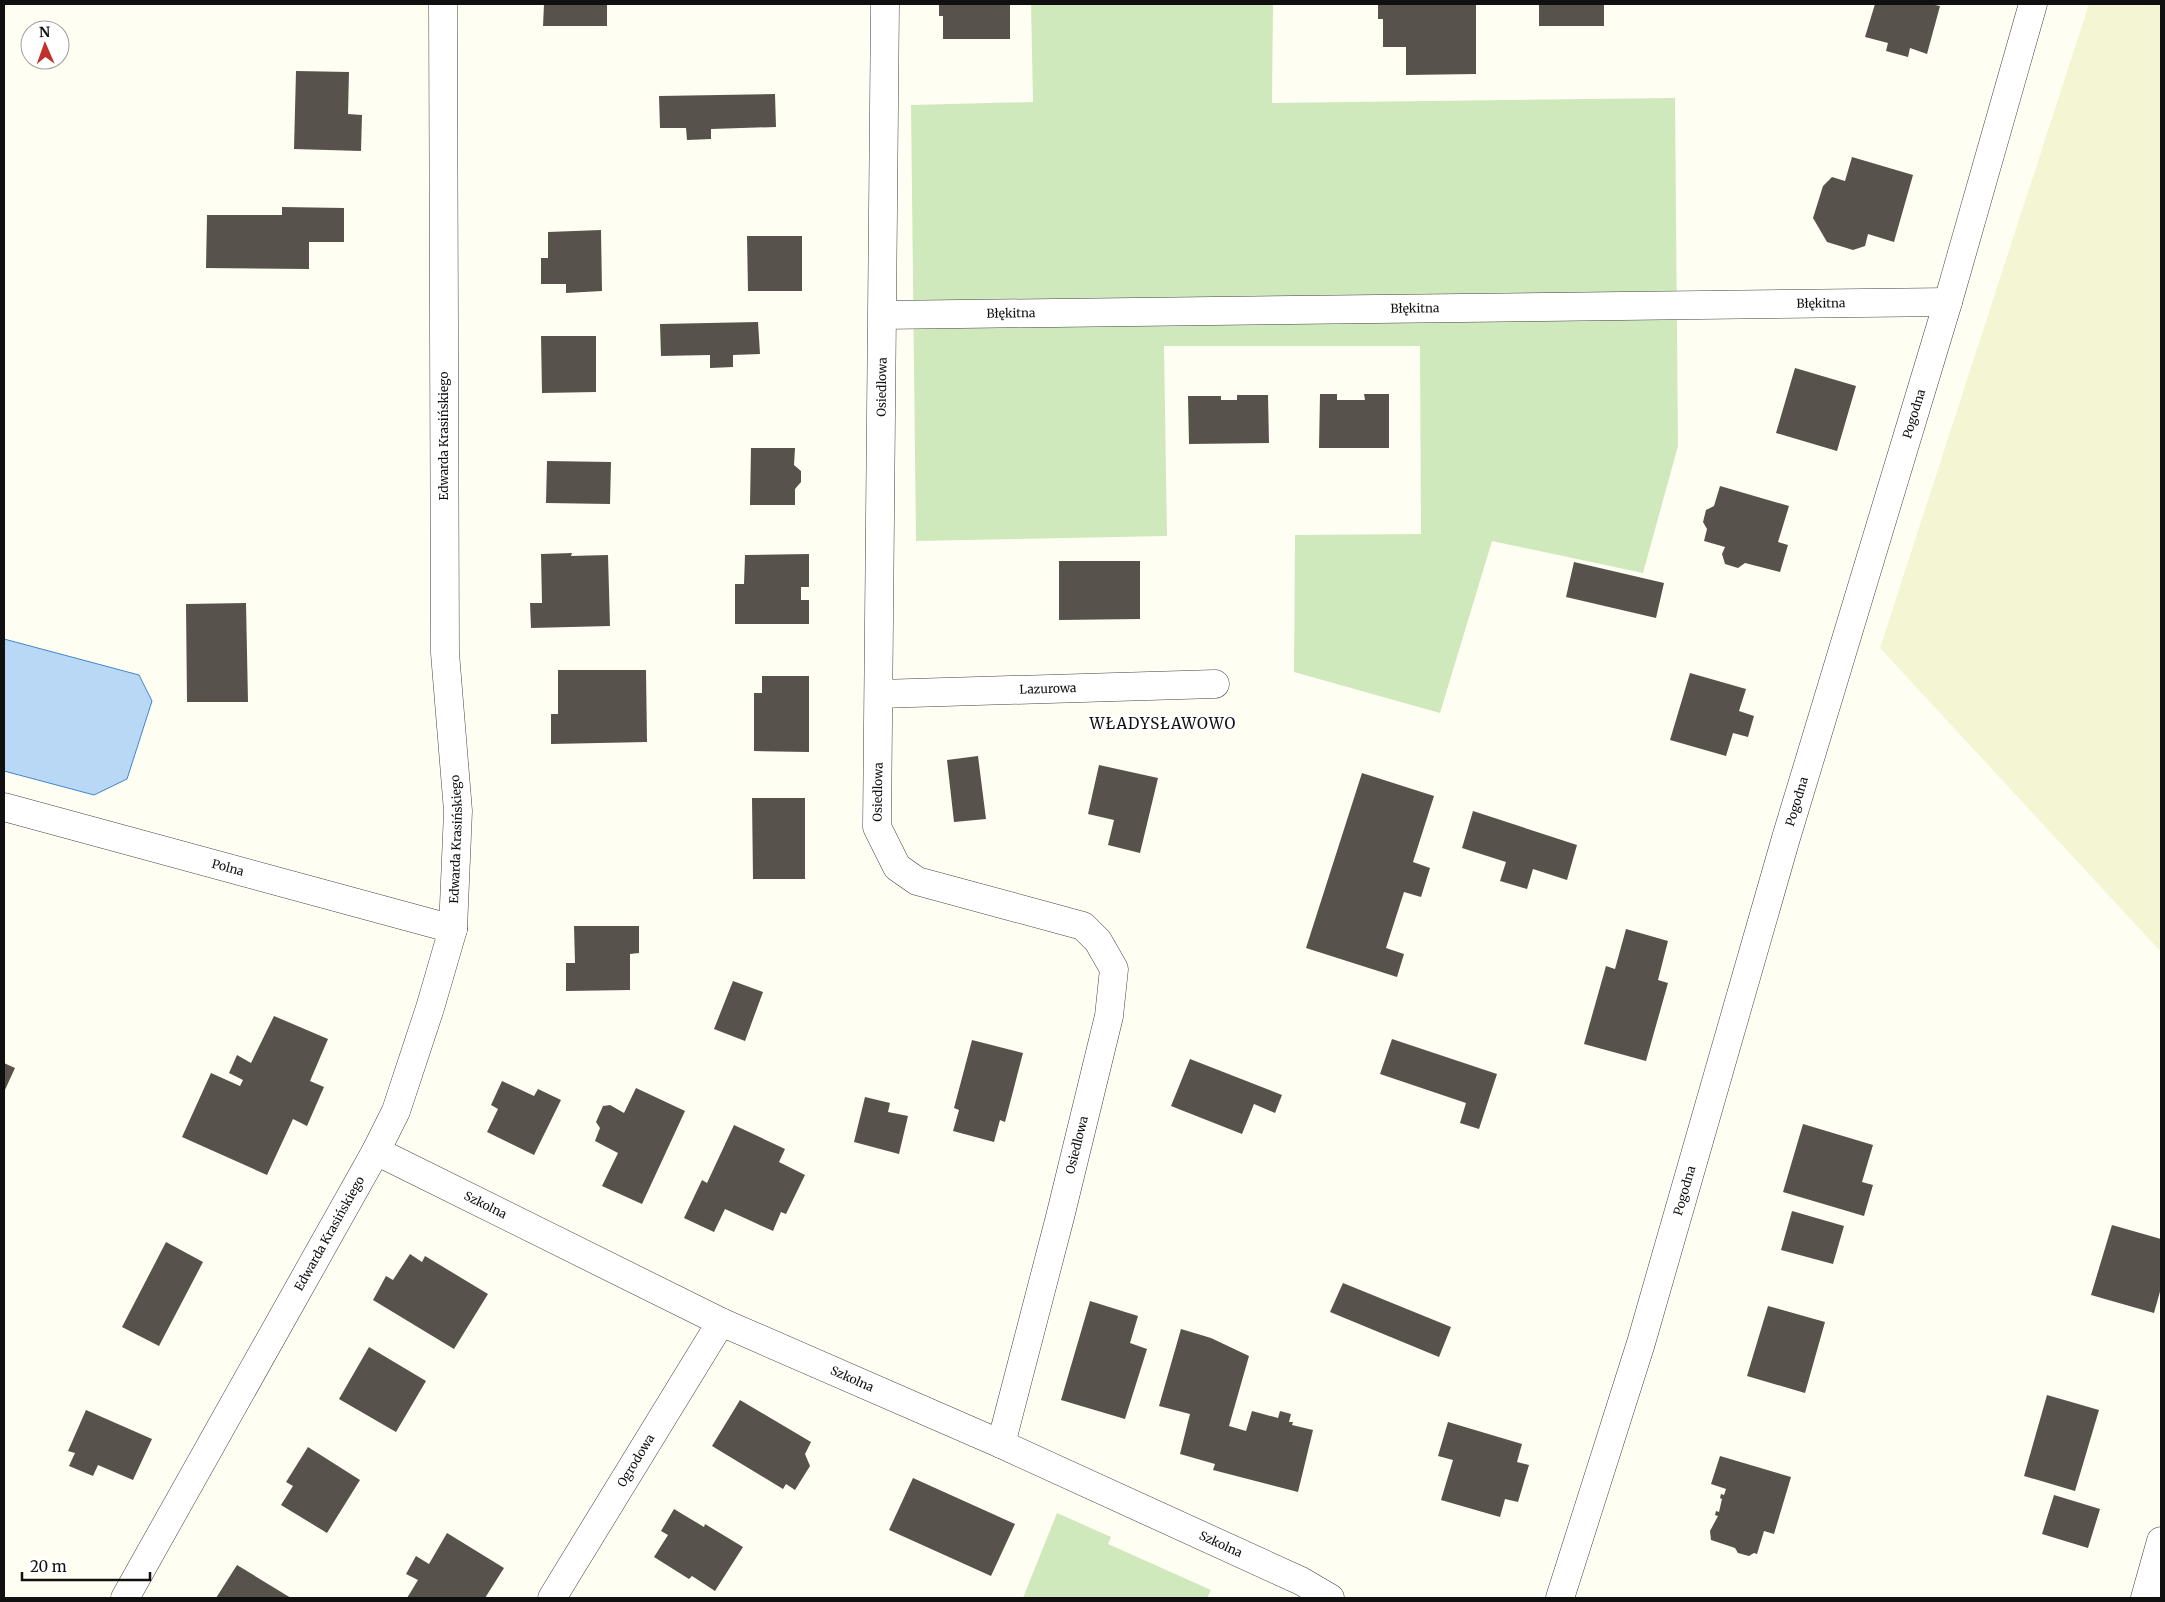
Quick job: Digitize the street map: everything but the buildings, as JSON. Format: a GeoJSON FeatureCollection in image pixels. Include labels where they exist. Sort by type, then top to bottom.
{"type":"FeatureCollection","features":[{"type":"Feature","properties":{"kind":"street","name":"Edwarda Krasińskiego"},"geometry":{"type":"LineString","coordinates":[[126,1598],[376,1151],[396,1111],[430,1008],[453,929],[458,811],[445,653],[443,4]]}},
{"type":"Feature","properties":{"kind":"street","name":"Osiedlowa"},"geometry":{"type":"LineString","coordinates":[[885,4],[877,827],[897,867],[917,881],[1083,926],[1098,941],[1114,969],[1109,1016],[1060,1218],[1001,1444]]}},
{"type":"Feature","properties":{"kind":"street","name":"Pogodna"},"geometry":{"type":"LineString","coordinates":[[1560,1598],[1641,1343],[1786,838],[1948,302],[2033,4]]}},
{"type":"Feature","properties":{"kind":"street","name":"Błękitna"},"geometry":{"type":"LineString","coordinates":[[883,315],[1948,302]]}},
{"type":"Feature","properties":{"kind":"street","name":"Lazurowa"},"geometry":{"type":"LineString","coordinates":[[879,694],[1215,684]]}},
{"type":"Feature","properties":{"kind":"street","name":"Polna"},"geometry":{"type":"LineString","coordinates":[[4,806],[453,929]]}},
{"type":"Feature","properties":{"kind":"street","name":"Szkolna"},"geometry":{"type":"LineString","coordinates":[[376,1151],[721,1322],[1001,1444],[1292,1577],[1330,1598]]}},
{"type":"Feature","properties":{"kind":"street","name":"Ogrodowa"},"geometry":{"type":"LineString","coordinates":[[552,1598],[721,1322]]}},
{"type":"Feature","properties":{"kind":"street"},"geometry":{"type":"LineString","coordinates":[[2144,1598],[2161,1541]]}},
{"type":"Feature","properties":{"kind":"green space"},"geometry":{"type":"Polygon","coordinates":[[[1031,4],[1273,4],[1272,103],[1675,98],[1678,446],[1643,573],[1492,541],[1440,713],[1294,672],[1295,535],[1421,534],[1420,346],[1164,346],[1167,536],[916,541],[911,105],[1033,102],[1031,4]]]}},
{"type":"Feature","properties":{"kind":"green space"},"geometry":{"type":"Polygon","coordinates":[[[2089,4],[2161,4],[2161,952],[1880,648],[2089,4]]]}},
{"type":"Feature","properties":{"kind":"green space"},"geometry":{"type":"Polygon","coordinates":[[[1057,1513],[1111,1537],[1108,1544],[1211,1590],[1207,1598],[1023,1598],[1057,1513]]]}},
{"type":"Feature","properties":{"kind":"water"},"geometry":{"type":"Polygon","coordinates":[[[4,639],[139,675],[152,701],[127,779],[94,795],[4,771],[4,639]]]}},
{"type":"Feature","properties":{"kind":"district","name":"WŁADYSŁAWOWO"},"geometry":{"type":"Point","coordinates":[1163,724]}}]}
